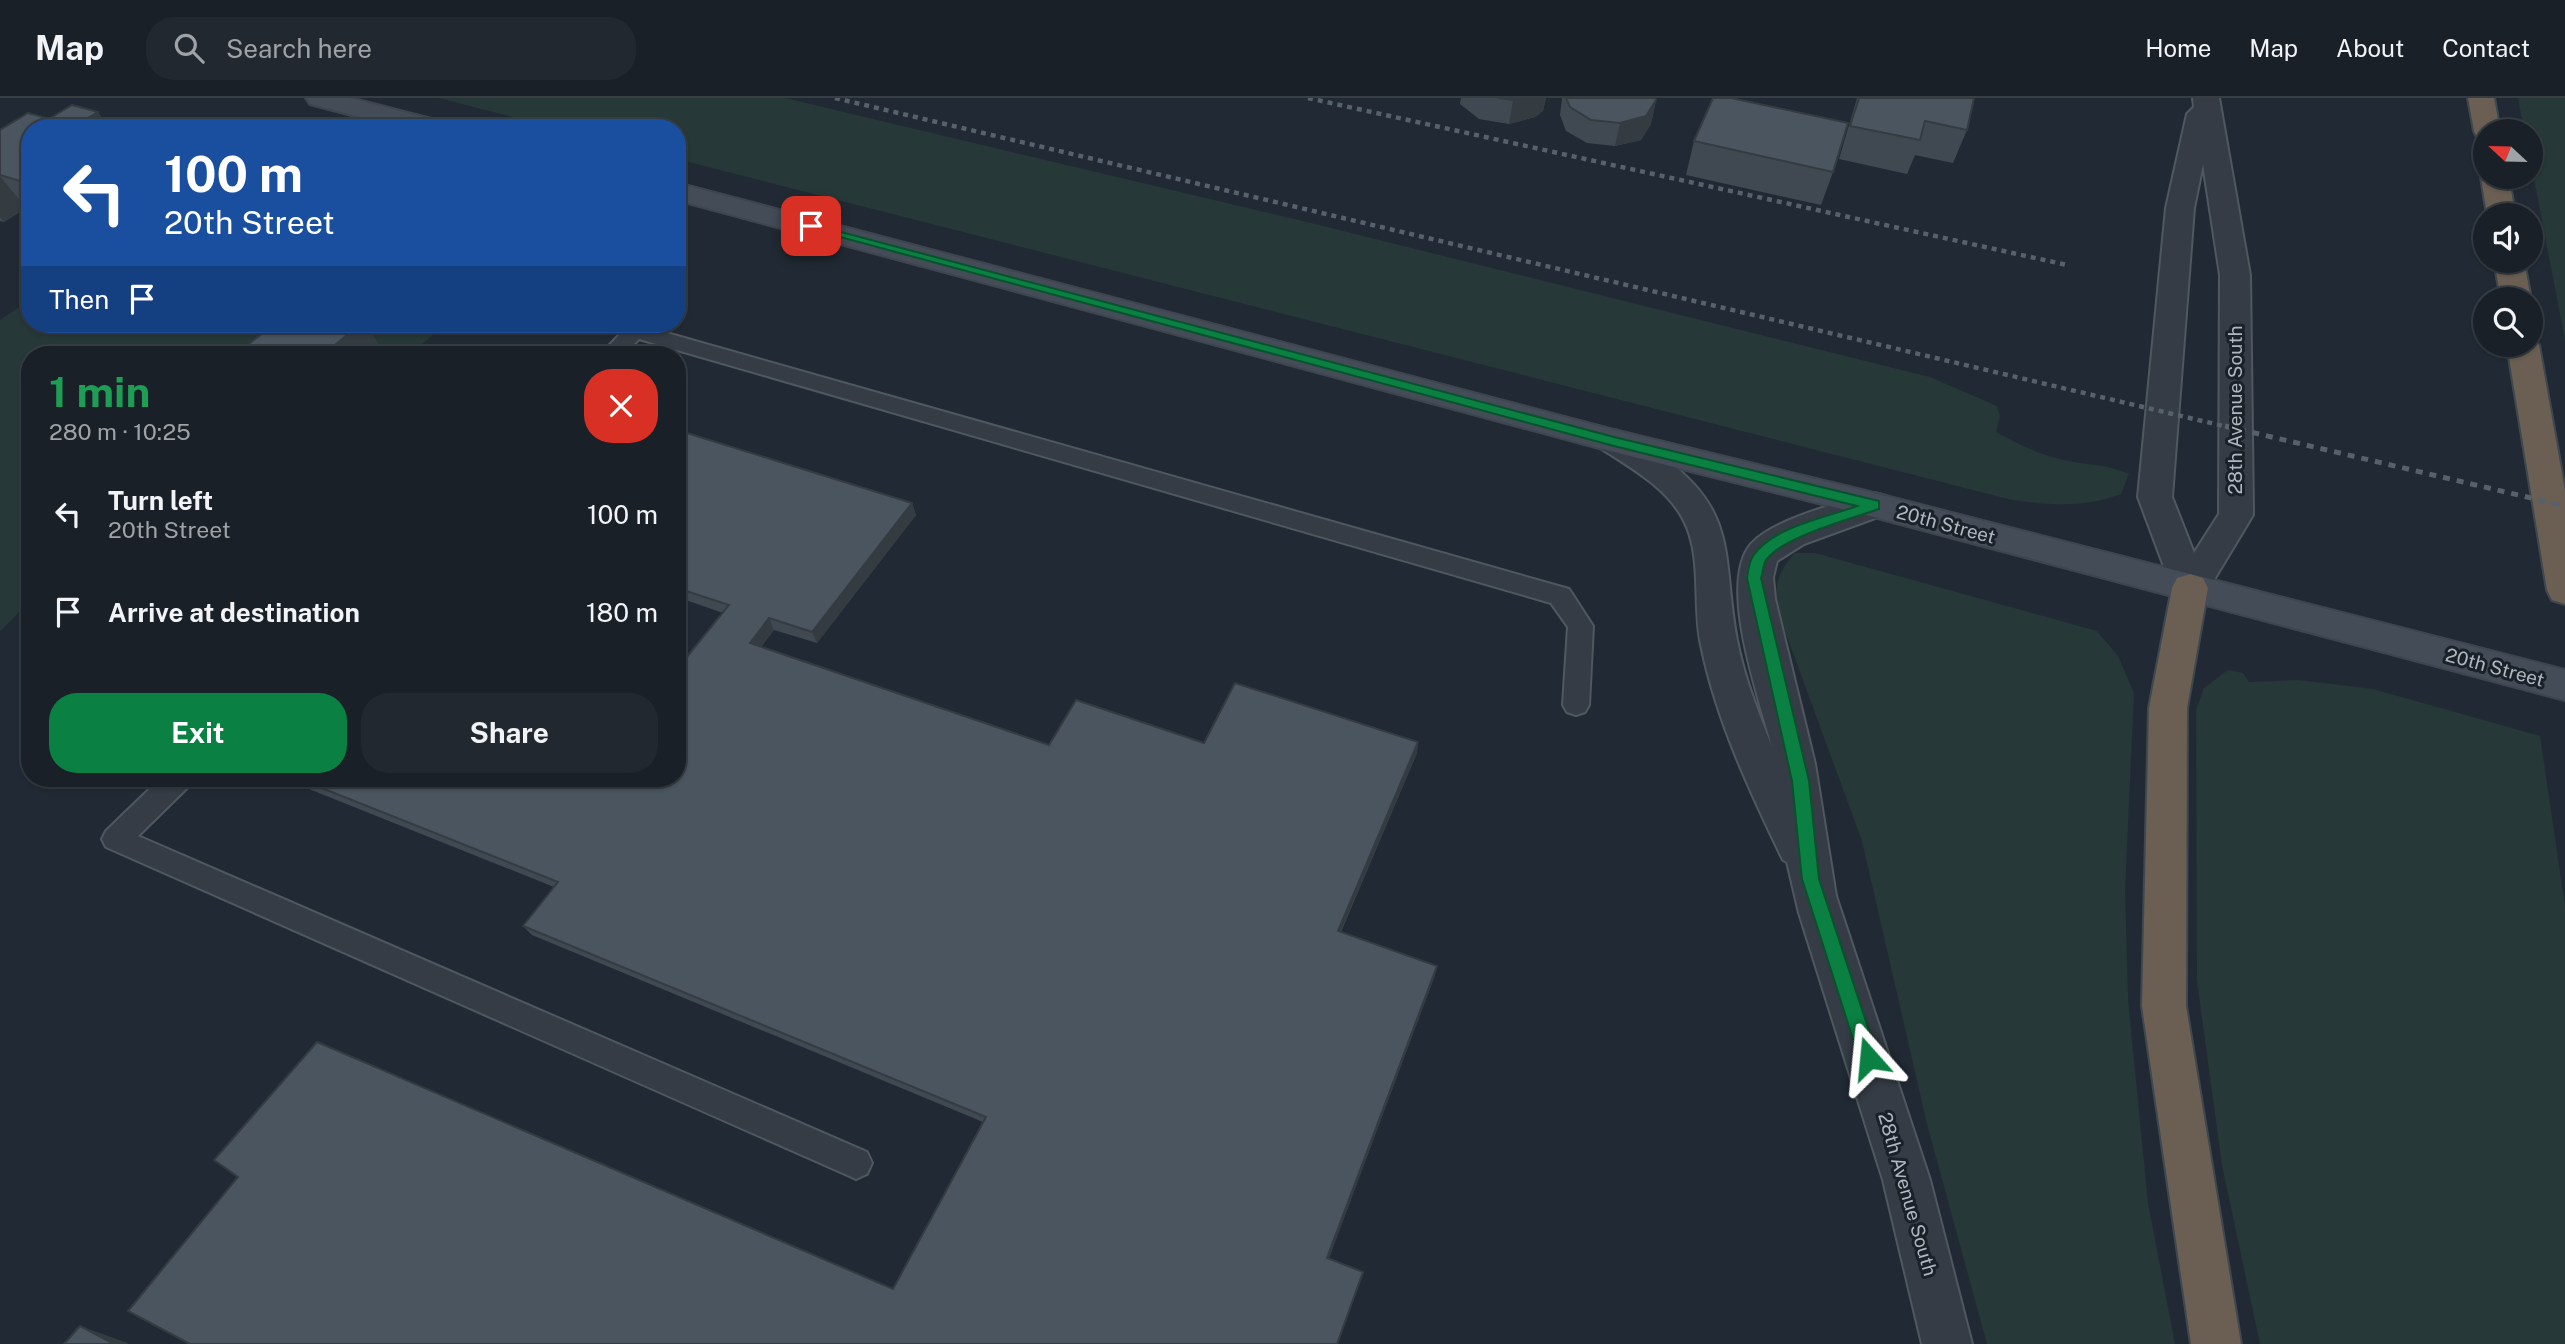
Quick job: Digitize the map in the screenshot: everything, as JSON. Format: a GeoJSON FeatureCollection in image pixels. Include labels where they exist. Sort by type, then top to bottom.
{"type":"FeatureCollection","features":[{"type":"Feature","properties":{"kind":"highway"},"geometry":{"type":"LineString","coordinates":[[2482,98],[2485,119]]}},
{"type":"Feature","properties":{"kind":"highway"},"geometry":{"type":"LineString","coordinates":[[2525,357],[2565,590]]}},
{"type":"Feature","properties":{"kind":"highway"},"geometry":{"type":"LineString","coordinates":[[2190,588],[2168,708],[2164,1006],[2216,1344]]}},
{"type":"Feature","properties":{"kind":"main road"},"geometry":{"type":"LineString","coordinates":[[318,98],[398,119]]}},
{"type":"Feature","properties":{"kind":"main road","name":"20th Street"},"geometry":{"type":"LineString","coordinates":[[686,193],[1614,442],[1874,505],[2565,685]]}},
{"type":"Feature","properties":{"kind":"street","name":"28th Avenue South"},"geometry":{"type":"LineString","coordinates":[[2190,588],[2236,515],[2235,275],[2205,98]]}},
{"type":"Feature","properties":{"kind":"street","name":"28th Avenue South"},"geometry":{"type":"LineString","coordinates":[[2190,588],[2155,497],[2180,208],[2205,98]]}},
{"type":"Feature","properties":{"kind":"street"},"geometry":{"type":"LineString","coordinates":[[1614,442],[1676,483],[1695,509],[1709,536],[1719,643],[1753,749],[1811,879]]}},
{"type":"Feature","properties":{"kind":"street","name":"28th Avenue South"},"geometry":{"type":"LineString","coordinates":[[1874,505],[1769,547],[1758,560],[1754,578],[1800,781],[1811,879],[1877,1084],[1938,1299],[1947,1344]]}},
{"type":"Feature","properties":{"kind":"lane"},"geometry":{"type":"LineString","coordinates":[[620,346],[633,333]]}},
{"type":"Feature","properties":{"kind":"lane"},"geometry":{"type":"LineString","coordinates":[[642,333],[1560,596],[1581,626],[1576,705]]}},
{"type":"Feature","properties":{"kind":"lane"},"geometry":{"type":"LineString","coordinates":[[170,787],[116,839],[856,1163]]}},
{"type":"Feature","properties":{"kind":"shaded area"},"geometry":{"type":"Polygon","coordinates":[[[439,98],[785,98],[1319,225],[1930,377],[1997,406],[2000,416],[1996,432],[2021,445],[2055,458],[2112,468],[2129,474],[2121,494],[2094,502],[2054,504],[2012,500],[686,161],[686,119],[520,119],[439,98]]]}},
{"type":"Feature","properties":{"kind":"shaded area"},"geometry":{"type":"Polygon","coordinates":[[[2518,98],[2565,98],[2565,340],[2543,225],[2543,203],[2539,203],[2536,189],[2543,189],[2543,119],[2522,119],[2518,98]]]}},
{"type":"Feature","properties":{"kind":"shaded area"},"geometry":{"type":"Polygon","coordinates":[[[21,306],[21,333],[435,333],[420,346],[361,346],[324,335],[311,346],[21,346],[21,610],[0,631],[0,320],[21,306]]]}},
{"type":"Feature","properties":{"kind":"shaded area"},"geometry":{"type":"Polygon","coordinates":[[[1795,553],[1815,553],[2097,631],[2118,656],[2134,693],[2125,889],[2128,999],[2148,1203],[2175,1344],[1987,1344],[1927,1124],[1862,841],[1778,612],[1778,580],[1795,553]]]}},
{"type":"Feature","properties":{"kind":"shaded area"},"geometry":{"type":"Polygon","coordinates":[[[2228,670],[2243,673],[2249,682],[2299,680],[2373,689],[2540,736],[2565,906],[2565,1344],[2260,1344],[2222,1165],[2197,981],[2196,710],[2204,688],[2228,670]]]}},
{"type":"Feature","properties":{"kind":"building"},"geometry":{"type":"Polygon","coordinates":[[[1566,98],[1656,100],[1646,116],[1620,123],[1591,120],[1570,107],[1566,98]]]}},
{"type":"Feature","properties":{"kind":"building"},"geometry":{"type":"Polygon","coordinates":[[[1713,98],[1731,98],[1848,123],[1833,172],[1694,141],[1713,98]]]}},
{"type":"Feature","properties":{"kind":"building"},"geometry":{"type":"Polygon","coordinates":[[[1859,98],[1974,98],[1967,130],[1925,121],[1920,140],[1850,126],[1859,98]]]}},
{"type":"Feature","properties":{"kind":"building"},"geometry":{"type":"Polygon","coordinates":[[[72,105],[98,112],[90,117],[97,119],[49,119],[72,105]]]}},
{"type":"Feature","properties":{"kind":"building"},"geometry":{"type":"Polygon","coordinates":[[[28,113],[49,119],[21,119],[21,181],[0,175],[0,130],[28,113]]]}},
{"type":"Feature","properties":{"kind":"building"},"geometry":{"type":"Polygon","coordinates":[[[263,333],[349,333],[334,346],[246,346],[263,333]]]}},
{"type":"Feature","properties":{"kind":"building"},"geometry":{"type":"Polygon","coordinates":[[[686,433],[912,503],[812,632],[769,618],[750,643],[1049,745],[1076,700],[1204,743],[1235,683],[1418,742],[1338,931],[1437,966],[1327,1258],[1363,1272],[1337,1344],[190,1344],[128,1311],[238,1177],[214,1160],[317,1042],[893,1289],[986,1117],[523,926],[558,882],[319,787],[686,787],[686,658],[729,605],[686,591],[686,433]]]}},
{"type":"Feature","properties":{"kind":"building"},"geometry":{"type":"Polygon","coordinates":[[[80,1326],[114,1344],[64,1344],[80,1326]]]}},
{"type":"Feature","properties":{"kind":"railway"},"geometry":{"type":"LineString","coordinates":[[835,98],[2232,428]]}},
{"type":"Feature","properties":{"kind":"railway"},"geometry":{"type":"LineString","coordinates":[[1308,98],[2067,265]]}},
{"type":"Feature","properties":{"kind":"railway"},"geometry":{"type":"LineString","coordinates":[[2225,426],[2565,506]]}},
{"type":"Feature","properties":{"kind":"route"},"geometry":{"type":"LineString","coordinates":[[811,226],[1614,442],[1874,505],[1769,547],[1758,560],[1754,578],[1800,781],[1811,879],[1869,1058]]}}]}
